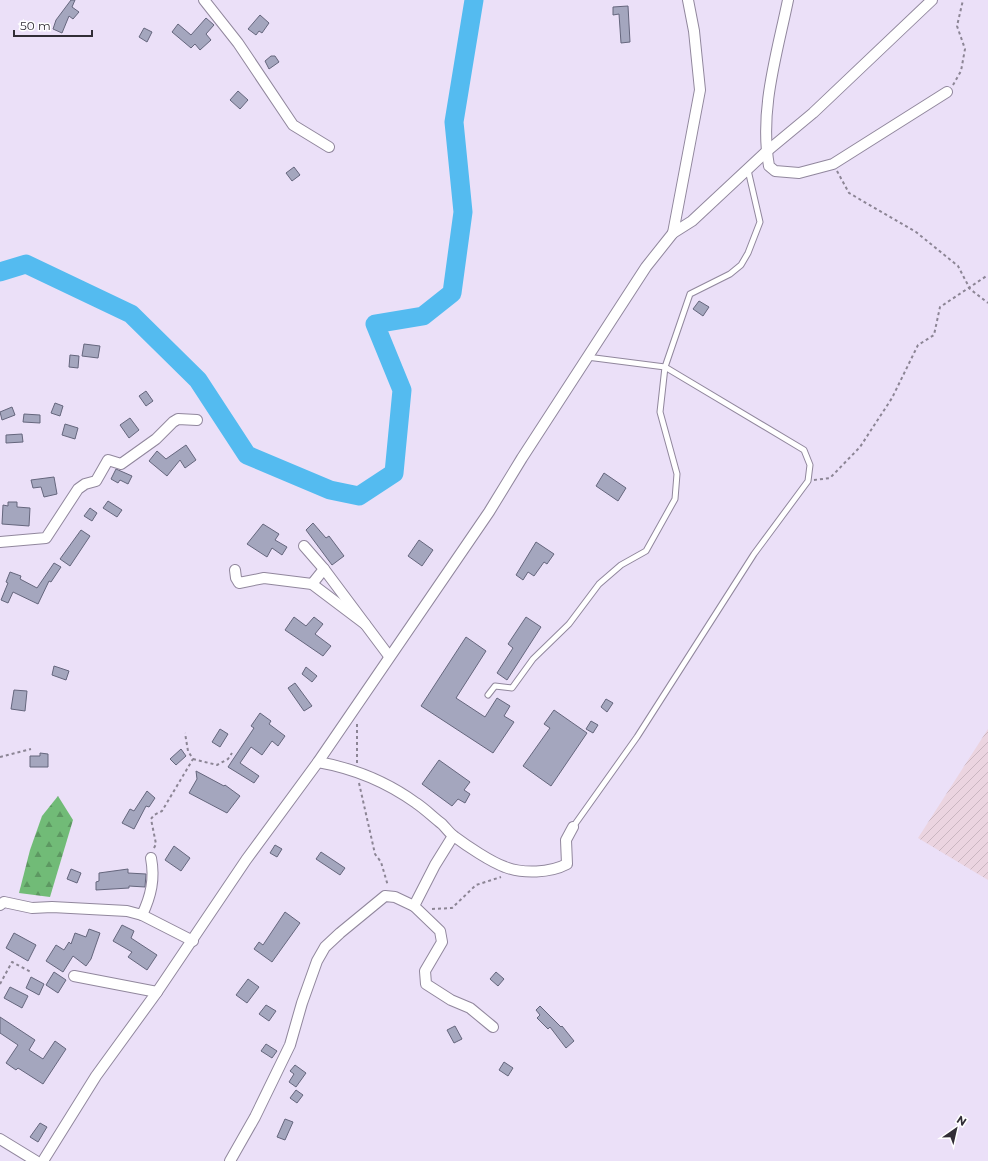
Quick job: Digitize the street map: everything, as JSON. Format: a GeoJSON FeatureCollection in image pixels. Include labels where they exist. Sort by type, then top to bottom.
{"type":"FeatureCollection","features":[{"type":"Feature","properties":{"kind":"street"},"geometry":{"type":"LineString","coordinates":[[204,0],[238,43],[293,126],[329,147]]}},
{"type":"Feature","properties":{"kind":"street"},"geometry":{"type":"LineString","coordinates":[[673,233],[700,90],[694,31],[688,0]]}},
{"type":"Feature","properties":{"kind":"street"},"geometry":{"type":"LineString","coordinates":[[788,0],[768,93],[766,152],[769,166],[775,171],[799,173],[833,164],[947,92]]}},
{"type":"Feature","properties":{"kind":"street"},"geometry":{"type":"LineString","coordinates":[[43,1161],[96,1076],[193,941],[246,860],[318,762],[389,656],[489,512],[522,458],[646,267],[673,233],[692,221],[766,152],[813,113],[932,0]]}},
{"type":"Feature","properties":{"kind":"street"},"geometry":{"type":"LineString","coordinates":[[0,542],[46,538],[78,489],[85,484],[96,481],[108,460],[121,464],[156,439],[178,419],[197,420]]}},
{"type":"Feature","properties":{"kind":"street"},"geometry":{"type":"LineString","coordinates":[[304,546],[324,569],[389,656]]}},
{"type":"Feature","properties":{"kind":"street"},"geometry":{"type":"LineString","coordinates":[[312,584],[324,569]]}},
{"type":"Feature","properties":{"kind":"street"},"geometry":{"type":"LineString","coordinates":[[235,570],[236,578],[239,583],[264,578],[312,584],[365,624]]}},
{"type":"Feature","properties":{"kind":"street"},"geometry":{"type":"LineString","coordinates":[[318,762],[337,765],[378,780],[416,803],[453,836],[504,867],[520,870],[550,871],[567,864],[566,840],[573,827]]}},
{"type":"Feature","properties":{"kind":"street"},"geometry":{"type":"LineString","coordinates":[[414,906],[435,865],[453,836]]}},
{"type":"Feature","properties":{"kind":"street"},"geometry":{"type":"LineString","coordinates":[[142,915],[150,897],[153,876],[151,858]]}},
{"type":"Feature","properties":{"kind":"street"},"geometry":{"type":"LineString","coordinates":[[230,1161],[255,1117],[290,1045],[308,983],[325,947],[385,896],[390,895],[414,906],[440,931],[442,942],[425,971],[426,984],[451,1000],[470,1008],[493,1027]]}},
{"type":"Feature","properties":{"kind":"street"},"geometry":{"type":"LineString","coordinates":[[0,905],[4,902],[32,908],[52,907],[127,911],[142,915],[193,941]]}},
{"type":"Feature","properties":{"kind":"street"},"geometry":{"type":"LineString","coordinates":[[74,976],[157,992]]}},
{"type":"Feature","properties":{"kind":"street"},"geometry":{"type":"LineString","coordinates":[[0,1139],[36,1161]]}},
{"type":"Feature","properties":{"kind":"lane"},"geometry":{"type":"LineString","coordinates":[[488,695],[495,686],[512,688],[533,659],[569,624],[599,584],[621,565],[646,551],[675,499],[677,474],[660,412],[665,367],[690,294],[730,274],[741,265],[748,253],[760,222],[748,170]]}},
{"type":"Feature","properties":{"kind":"lane"},"geometry":{"type":"LineString","coordinates":[[573,827],[637,737],[754,554],[808,481],[810,465],[804,450],[665,367],[587,357]]}},
{"type":"Feature","properties":{"kind":"path"},"geometry":{"type":"LineString","coordinates":[[947,92],[961,71],[965,49],[957,26],[963,0]]}},
{"type":"Feature","properties":{"kind":"path"},"geometry":{"type":"LineString","coordinates":[[833,164],[849,193],[916,232],[934,246],[958,266],[970,289],[988,303]]}},
{"type":"Feature","properties":{"kind":"path"},"geometry":{"type":"LineString","coordinates":[[808,481],[830,478],[860,447],[892,398],[918,345],[934,334],[940,307],[970,289],[988,275]]}},
{"type":"Feature","properties":{"kind":"path"},"geometry":{"type":"LineString","coordinates":[[358,702],[357,772],[375,854],[381,862],[387,878],[390,895]]}},
{"type":"Feature","properties":{"kind":"path"},"geometry":{"type":"LineString","coordinates":[[185,733],[188,751],[193,759],[217,765],[228,760],[232,753]]}},
{"type":"Feature","properties":{"kind":"path"},"geometry":{"type":"LineString","coordinates":[[0,758],[31,749]]}},
{"type":"Feature","properties":{"kind":"path"},"geometry":{"type":"LineString","coordinates":[[150,823],[154,815],[162,811],[193,759]]}},
{"type":"Feature","properties":{"kind":"path"},"geometry":{"type":"LineString","coordinates":[[414,906],[436,910],[452,908],[476,885],[520,870]]}},
{"type":"Feature","properties":{"kind":"path"},"geometry":{"type":"LineString","coordinates":[[0,984],[12,962],[31,972]]}},
{"type":"Feature","properties":{"kind":"shaded area"},"geometry":{"type":"Polygon","coordinates":[[[988,729],[988,880],[918,838],[988,729]]]}},
{"type":"Feature","properties":{"kind":"green space"},"geometry":{"type":"Polygon","coordinates":[[[58,796],[73,820],[50,897],[19,893],[30,850],[42,816],[58,796]]]}},
{"type":"Feature","properties":{"kind":"building"},"geometry":{"type":"Polygon","coordinates":[[[71,0],[75,0],[72,7],[79,12],[73,19],[69,16],[62,33],[53,29],[56,20],[71,0]]]}},
{"type":"Feature","properties":{"kind":"building"},"geometry":{"type":"Polygon","coordinates":[[[628,6],[630,42],[621,43],[619,14],[613,15],[613,7],[628,6]]]}},
{"type":"Feature","properties":{"kind":"building"},"geometry":{"type":"Polygon","coordinates":[[[260,15],[269,23],[262,33],[259,31],[256,35],[248,29],[260,15]]]}},
{"type":"Feature","properties":{"kind":"building"},"geometry":{"type":"Polygon","coordinates":[[[206,18],[214,25],[206,34],[211,40],[200,50],[195,44],[191,48],[172,32],[178,24],[191,35],[206,18]]]}},
{"type":"Feature","properties":{"kind":"building"},"geometry":{"type":"Polygon","coordinates":[[[144,28],[152,32],[147,42],[139,37],[144,28]]]}},
{"type":"Feature","properties":{"kind":"building"},"geometry":{"type":"Polygon","coordinates":[[[271,56],[275,56],[279,62],[269,69],[265,61],[271,56]]]}},
{"type":"Feature","properties":{"kind":"building"},"geometry":{"type":"Polygon","coordinates":[[[238,91],[248,100],[240,109],[230,100],[238,91]]]}},
{"type":"Feature","properties":{"kind":"building"},"geometry":{"type":"Polygon","coordinates":[[[294,167],[300,175],[292,181],[286,173],[294,167]]]}},
{"type":"Feature","properties":{"kind":"building"},"geometry":{"type":"Polygon","coordinates":[[[699,301],[709,307],[703,316],[693,309],[699,301]]]}},
{"type":"Feature","properties":{"kind":"building"},"geometry":{"type":"Polygon","coordinates":[[[84,344],[100,346],[98,358],[82,356],[84,344]]]}},
{"type":"Feature","properties":{"kind":"building"},"geometry":{"type":"Polygon","coordinates":[[[70,355],[79,356],[78,368],[69,367],[70,355]]]}},
{"type":"Feature","properties":{"kind":"building"},"geometry":{"type":"Polygon","coordinates":[[[146,391],[153,401],[146,406],[139,396],[146,391]]]}},
{"type":"Feature","properties":{"kind":"building"},"geometry":{"type":"Polygon","coordinates":[[[55,403],[63,406],[60,416],[51,413],[55,403]]]}},
{"type":"Feature","properties":{"kind":"building"},"geometry":{"type":"Polygon","coordinates":[[[12,407],[15,415],[2,420],[0,412],[12,407]]]}},
{"type":"Feature","properties":{"kind":"building"},"geometry":{"type":"Polygon","coordinates":[[[24,414],[40,415],[40,423],[23,422],[24,414]]]}},
{"type":"Feature","properties":{"kind":"building"},"geometry":{"type":"Polygon","coordinates":[[[130,418],[139,430],[129,438],[120,425],[130,418]]]}},
{"type":"Feature","properties":{"kind":"building"},"geometry":{"type":"Polygon","coordinates":[[[65,424],[78,428],[75,439],[62,435],[65,424]]]}},
{"type":"Feature","properties":{"kind":"building"},"geometry":{"type":"Polygon","coordinates":[[[22,434],[23,442],[6,443],[6,435],[22,434]]]}},
{"type":"Feature","properties":{"kind":"building"},"geometry":{"type":"Polygon","coordinates":[[[186,445],[196,460],[185,468],[180,460],[167,476],[149,461],[157,451],[166,459],[186,445]]]}},
{"type":"Feature","properties":{"kind":"building"},"geometry":{"type":"Polygon","coordinates":[[[116,469],[132,476],[128,484],[120,480],[118,483],[111,479],[116,469]]]}},
{"type":"Feature","properties":{"kind":"building"},"geometry":{"type":"Polygon","coordinates":[[[604,473],[626,488],[618,501],[596,486],[604,473]]]}},
{"type":"Feature","properties":{"kind":"building"},"geometry":{"type":"Polygon","coordinates":[[[54,477],[57,494],[44,497],[41,487],[33,488],[31,480],[54,477]]]}},
{"type":"Feature","properties":{"kind":"building"},"geometry":{"type":"Polygon","coordinates":[[[108,501],[122,510],[117,517],[103,508],[108,501]]]}},
{"type":"Feature","properties":{"kind":"building"},"geometry":{"type":"Polygon","coordinates":[[[8,502],[17,502],[17,507],[30,508],[29,526],[2,524],[3,505],[8,506],[8,502]]]}},
{"type":"Feature","properties":{"kind":"building"},"geometry":{"type":"Polygon","coordinates":[[[90,508],[97,513],[92,521],[84,516],[90,508]]]}},
{"type":"Feature","properties":{"kind":"building"},"geometry":{"type":"Polygon","coordinates":[[[313,523],[326,538],[329,536],[344,556],[332,565],[306,530],[313,523]]]}},
{"type":"Feature","properties":{"kind":"building"},"geometry":{"type":"Polygon","coordinates":[[[263,524],[279,534],[275,540],[287,547],[282,555],[272,548],[267,557],[247,544],[263,524]]]}},
{"type":"Feature","properties":{"kind":"building"},"geometry":{"type":"Polygon","coordinates":[[[81,530],[90,536],[70,566],[60,559],[81,530]]]}},
{"type":"Feature","properties":{"kind":"building"},"geometry":{"type":"Polygon","coordinates":[[[419,540],[433,550],[422,566],[408,556],[419,540]]]}},
{"type":"Feature","properties":{"kind":"building"},"geometry":{"type":"Polygon","coordinates":[[[536,542],[554,554],[547,564],[544,562],[534,576],[528,572],[523,580],[516,575],[536,542]]]}},
{"type":"Feature","properties":{"kind":"building"},"geometry":{"type":"Polygon","coordinates":[[[54,563],[61,567],[51,582],[49,581],[38,604],[13,592],[8,603],[1,600],[8,583],[6,582],[10,572],[21,576],[20,579],[37,588],[54,563]]]}},
{"type":"Feature","properties":{"kind":"building"},"geometry":{"type":"Polygon","coordinates":[[[294,617],[306,626],[314,617],[323,624],[315,634],[331,646],[323,656],[285,630],[294,617]]]}},
{"type":"Feature","properties":{"kind":"building"},"geometry":{"type":"Polygon","coordinates":[[[526,617],[541,627],[507,680],[497,673],[513,648],[508,644],[526,617]]]}},
{"type":"Feature","properties":{"kind":"building"},"geometry":{"type":"Polygon","coordinates":[[[466,637],[486,651],[456,698],[485,717],[497,698],[510,706],[504,716],[514,722],[493,753],[421,706],[466,637]]]}},
{"type":"Feature","properties":{"kind":"building"},"geometry":{"type":"Polygon","coordinates":[[[54,666],[69,671],[66,680],[52,675],[54,666]]]}},
{"type":"Feature","properties":{"kind":"building"},"geometry":{"type":"Polygon","coordinates":[[[306,667],[317,676],[312,682],[302,674],[306,667]]]}},
{"type":"Feature","properties":{"kind":"building"},"geometry":{"type":"Polygon","coordinates":[[[295,683],[312,706],[304,711],[288,688],[295,683]]]}},
{"type":"Feature","properties":{"kind":"building"},"geometry":{"type":"Polygon","coordinates":[[[14,690],[27,691],[25,711],[11,709],[14,690]]]}},
{"type":"Feature","properties":{"kind":"building"},"geometry":{"type":"Polygon","coordinates":[[[606,699],[613,703],[607,712],[601,707],[606,699]]]}},
{"type":"Feature","properties":{"kind":"building"},"geometry":{"type":"Polygon","coordinates":[[[554,710],[587,733],[551,786],[523,766],[550,728],[544,724],[554,710]]]}},
{"type":"Feature","properties":{"kind":"building"},"geometry":{"type":"Polygon","coordinates":[[[260,713],[271,721],[269,724],[285,736],[278,746],[272,741],[262,755],[251,747],[240,763],[259,776],[254,783],[228,767],[254,728],[251,726],[260,713]]]}},
{"type":"Feature","properties":{"kind":"building"},"geometry":{"type":"Polygon","coordinates":[[[591,721],[598,725],[593,733],[586,729],[591,721]]]}},
{"type":"Feature","properties":{"kind":"building"},"geometry":{"type":"Polygon","coordinates":[[[220,729],[228,734],[220,747],[212,742],[220,729]]]}},
{"type":"Feature","properties":{"kind":"building"},"geometry":{"type":"Polygon","coordinates":[[[181,749],[186,756],[176,765],[170,759],[181,749]]]}},
{"type":"Feature","properties":{"kind":"building"},"geometry":{"type":"Polygon","coordinates":[[[40,753],[48,754],[48,767],[30,767],[30,756],[40,756],[40,753]]]}},
{"type":"Feature","properties":{"kind":"building"},"geometry":{"type":"Polygon","coordinates":[[[439,760],[470,782],[464,790],[470,794],[465,803],[458,799],[452,806],[422,784],[439,760]]]}},
{"type":"Feature","properties":{"kind":"building"},"geometry":{"type":"Polygon","coordinates":[[[196,771],[224,786],[225,785],[240,796],[227,813],[189,793],[197,779],[196,771]]]}},
{"type":"Feature","properties":{"kind":"building"},"geometry":{"type":"Polygon","coordinates":[[[147,791],[155,798],[149,807],[146,806],[134,829],[122,823],[130,809],[134,811],[147,791]]]}},
{"type":"Feature","properties":{"kind":"building"},"geometry":{"type":"Polygon","coordinates":[[[275,845],[282,849],[277,857],[270,853],[275,845]]]}},
{"type":"Feature","properties":{"kind":"building"},"geometry":{"type":"Polygon","coordinates":[[[174,846],[190,858],[181,871],[165,860],[174,846]]]}},
{"type":"Feature","properties":{"kind":"building"},"geometry":{"type":"Polygon","coordinates":[[[321,852],[345,868],[340,875],[316,859],[321,852]]]}},
{"type":"Feature","properties":{"kind":"building"},"geometry":{"type":"Polygon","coordinates":[[[71,869],[81,873],[77,883],[67,879],[71,869]]]}},
{"type":"Feature","properties":{"kind":"building"},"geometry":{"type":"Polygon","coordinates":[[[128,869],[128,873],[146,874],[145,887],[129,886],[129,888],[96,890],[96,882],[99,881],[99,873],[128,869]]]}},
{"type":"Feature","properties":{"kind":"building"},"geometry":{"type":"Polygon","coordinates":[[[285,912],[300,923],[272,962],[254,949],[259,942],[263,945],[285,912]]]}},
{"type":"Feature","properties":{"kind":"building"},"geometry":{"type":"Polygon","coordinates":[[[122,925],[134,931],[131,938],[157,955],[147,970],[128,957],[132,952],[113,941],[122,925]]]}},
{"type":"Feature","properties":{"kind":"building"},"geometry":{"type":"Polygon","coordinates":[[[89,929],[100,933],[91,959],[86,966],[73,956],[63,972],[46,961],[56,945],[64,950],[69,942],[71,944],[75,933],[86,937],[89,929]]]}},
{"type":"Feature","properties":{"kind":"building"},"geometry":{"type":"Polygon","coordinates":[[[14,933],[36,945],[28,961],[6,948],[14,933]]]}},
{"type":"Feature","properties":{"kind":"building"},"geometry":{"type":"Polygon","coordinates":[[[54,972],[66,980],[58,993],[46,985],[54,972]]]}},
{"type":"Feature","properties":{"kind":"building"},"geometry":{"type":"Polygon","coordinates":[[[496,972],[504,979],[498,986],[490,979],[496,972]]]}},
{"type":"Feature","properties":{"kind":"building"},"geometry":{"type":"Polygon","coordinates":[[[31,977],[44,984],[39,995],[26,988],[31,977]]]}},
{"type":"Feature","properties":{"kind":"building"},"geometry":{"type":"Polygon","coordinates":[[[248,979],[259,987],[247,1003],[236,995],[248,979]]]}},
{"type":"Feature","properties":{"kind":"building"},"geometry":{"type":"Polygon","coordinates":[[[10,987],[28,996],[22,1008],[4,998],[10,987]]]}},
{"type":"Feature","properties":{"kind":"building"},"geometry":{"type":"Polygon","coordinates":[[[266,1005],[276,1011],[269,1021],[259,1014],[266,1005]]]}},
{"type":"Feature","properties":{"kind":"building"},"geometry":{"type":"Polygon","coordinates":[[[540,1006],[561,1027],[562,1026],[574,1041],[566,1048],[550,1027],[548,1029],[537,1018],[540,1015],[536,1010],[540,1006]]]}},
{"type":"Feature","properties":{"kind":"building"},"geometry":{"type":"Polygon","coordinates":[[[0,1017],[35,1040],[29,1050],[43,1059],[55,1041],[66,1049],[43,1084],[18,1068],[16,1070],[6,1063],[18,1045],[0,1033],[0,1017]]]}},
{"type":"Feature","properties":{"kind":"building"},"geometry":{"type":"Polygon","coordinates":[[[455,1026],[462,1039],[454,1043],[447,1030],[455,1026]]]}},
{"type":"Feature","properties":{"kind":"building"},"geometry":{"type":"Polygon","coordinates":[[[266,1044],[277,1051],[272,1058],[261,1051],[266,1044]]]}},
{"type":"Feature","properties":{"kind":"building"},"geometry":{"type":"Polygon","coordinates":[[[504,1062],[513,1068],[508,1076],[499,1070],[504,1062]]]}},
{"type":"Feature","properties":{"kind":"building"},"geometry":{"type":"Polygon","coordinates":[[[295,1065],[306,1073],[296,1087],[289,1082],[294,1074],[290,1071],[295,1065]]]}},
{"type":"Feature","properties":{"kind":"building"},"geometry":{"type":"Polygon","coordinates":[[[296,1090],[303,1095],[297,1103],[290,1098],[296,1090]]]}},
{"type":"Feature","properties":{"kind":"building"},"geometry":{"type":"Polygon","coordinates":[[[285,1119],[293,1122],[285,1140],[277,1137],[285,1119]]]}},
{"type":"Feature","properties":{"kind":"building"},"geometry":{"type":"Polygon","coordinates":[[[40,1123],[47,1127],[38,1142],[30,1137],[40,1123]]]}},
{"type":"Feature","properties":{"kind":"waterway"},"geometry":{"type":"LineString","coordinates":[[0,272],[26,264],[131,314],[198,380],[247,455],[330,490],[359,496],[394,473],[402,390],[375,324],[423,316],[452,293],[463,212],[454,122],[474,0]]}}]}
